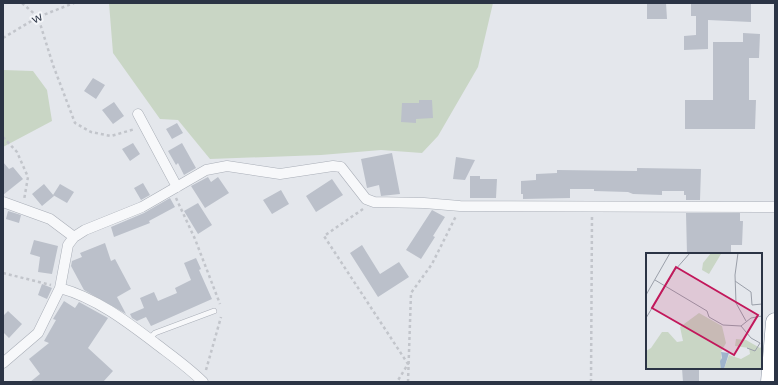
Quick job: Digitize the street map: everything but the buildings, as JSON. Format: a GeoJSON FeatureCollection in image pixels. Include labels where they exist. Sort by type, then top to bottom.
{"type":"FeatureCollection","features":[{"type":"Feature","properties":{"kind":"highway"},"geometry":{"type":"LineString","coordinates":[[770,382],[775,322]]}},
{"type":"Feature","properties":{"kind":"street"},"geometry":{"type":"LineString","coordinates":[[138,114],[174,188]]}},
{"type":"Feature","properties":{"kind":"street"},"geometry":{"type":"LineString","coordinates":[[3,363],[38,333],[60,288],[68,245],[74,237],[85,230],[142,207],[206,170],[227,166],[280,174],[333,166],[341,167],[366,199],[374,202],[424,203],[460,206],[775,207]]}},
{"type":"Feature","properties":{"kind":"street"},"geometry":{"type":"LineString","coordinates":[[3,202],[50,219],[74,237]]}},
{"type":"Feature","properties":{"kind":"street"},"geometry":{"type":"LineString","coordinates":[[60,288],[72,291],[122,318],[190,369],[203,382]]}},
{"type":"Feature","properties":{"kind":"lane"},"geometry":{"type":"LineString","coordinates":[[149,339],[155,333],[214,311]]}},
{"type":"Feature","properties":{"kind":"path"},"geometry":{"type":"LineString","coordinates":[[22,3],[38,17],[53,65],[75,123],[91,132],[111,136],[145,126]]}},
{"type":"Feature","properties":{"kind":"path","name":"ｗ"},"geometry":{"type":"LineString","coordinates":[[3,38],[38,17],[74,3]]}},
{"type":"Feature","properties":{"kind":"path"},"geometry":{"type":"LineString","coordinates":[[3,137],[17,152],[28,177],[23,208]]}},
{"type":"Feature","properties":{"kind":"path"},"geometry":{"type":"LineString","coordinates":[[174,188],[221,307]]}},
{"type":"Feature","properties":{"kind":"path"},"geometry":{"type":"LineString","coordinates":[[374,202],[324,236],[408,364]]}},
{"type":"Feature","properties":{"kind":"path"},"geometry":{"type":"LineString","coordinates":[[408,382],[412,293],[432,264],[460,206]]}},
{"type":"Feature","properties":{"kind":"path"},"geometry":{"type":"LineString","coordinates":[[591,382],[592,206]]}},
{"type":"Feature","properties":{"kind":"path"},"geometry":{"type":"LineString","coordinates":[[3,273],[60,288]]}},
{"type":"Feature","properties":{"kind":"path"},"geometry":{"type":"LineString","coordinates":[[203,382],[222,313]]}},
{"type":"Feature","properties":{"kind":"path"},"geometry":{"type":"LineString","coordinates":[[397,382],[408,364]]}},
{"type":"Feature","properties":{"kind":"green space"},"geometry":{"type":"Polygon","coordinates":[[[109,3],[493,3],[478,67],[438,136],[422,153],[381,150],[321,155],[210,159],[178,120],[160,119],[113,53],[109,3]]]}},
{"type":"Feature","properties":{"kind":"green space"},"geometry":{"type":"Polygon","coordinates":[[[3,70],[33,71],[47,90],[52,121],[3,147],[3,70]]]}}]}
